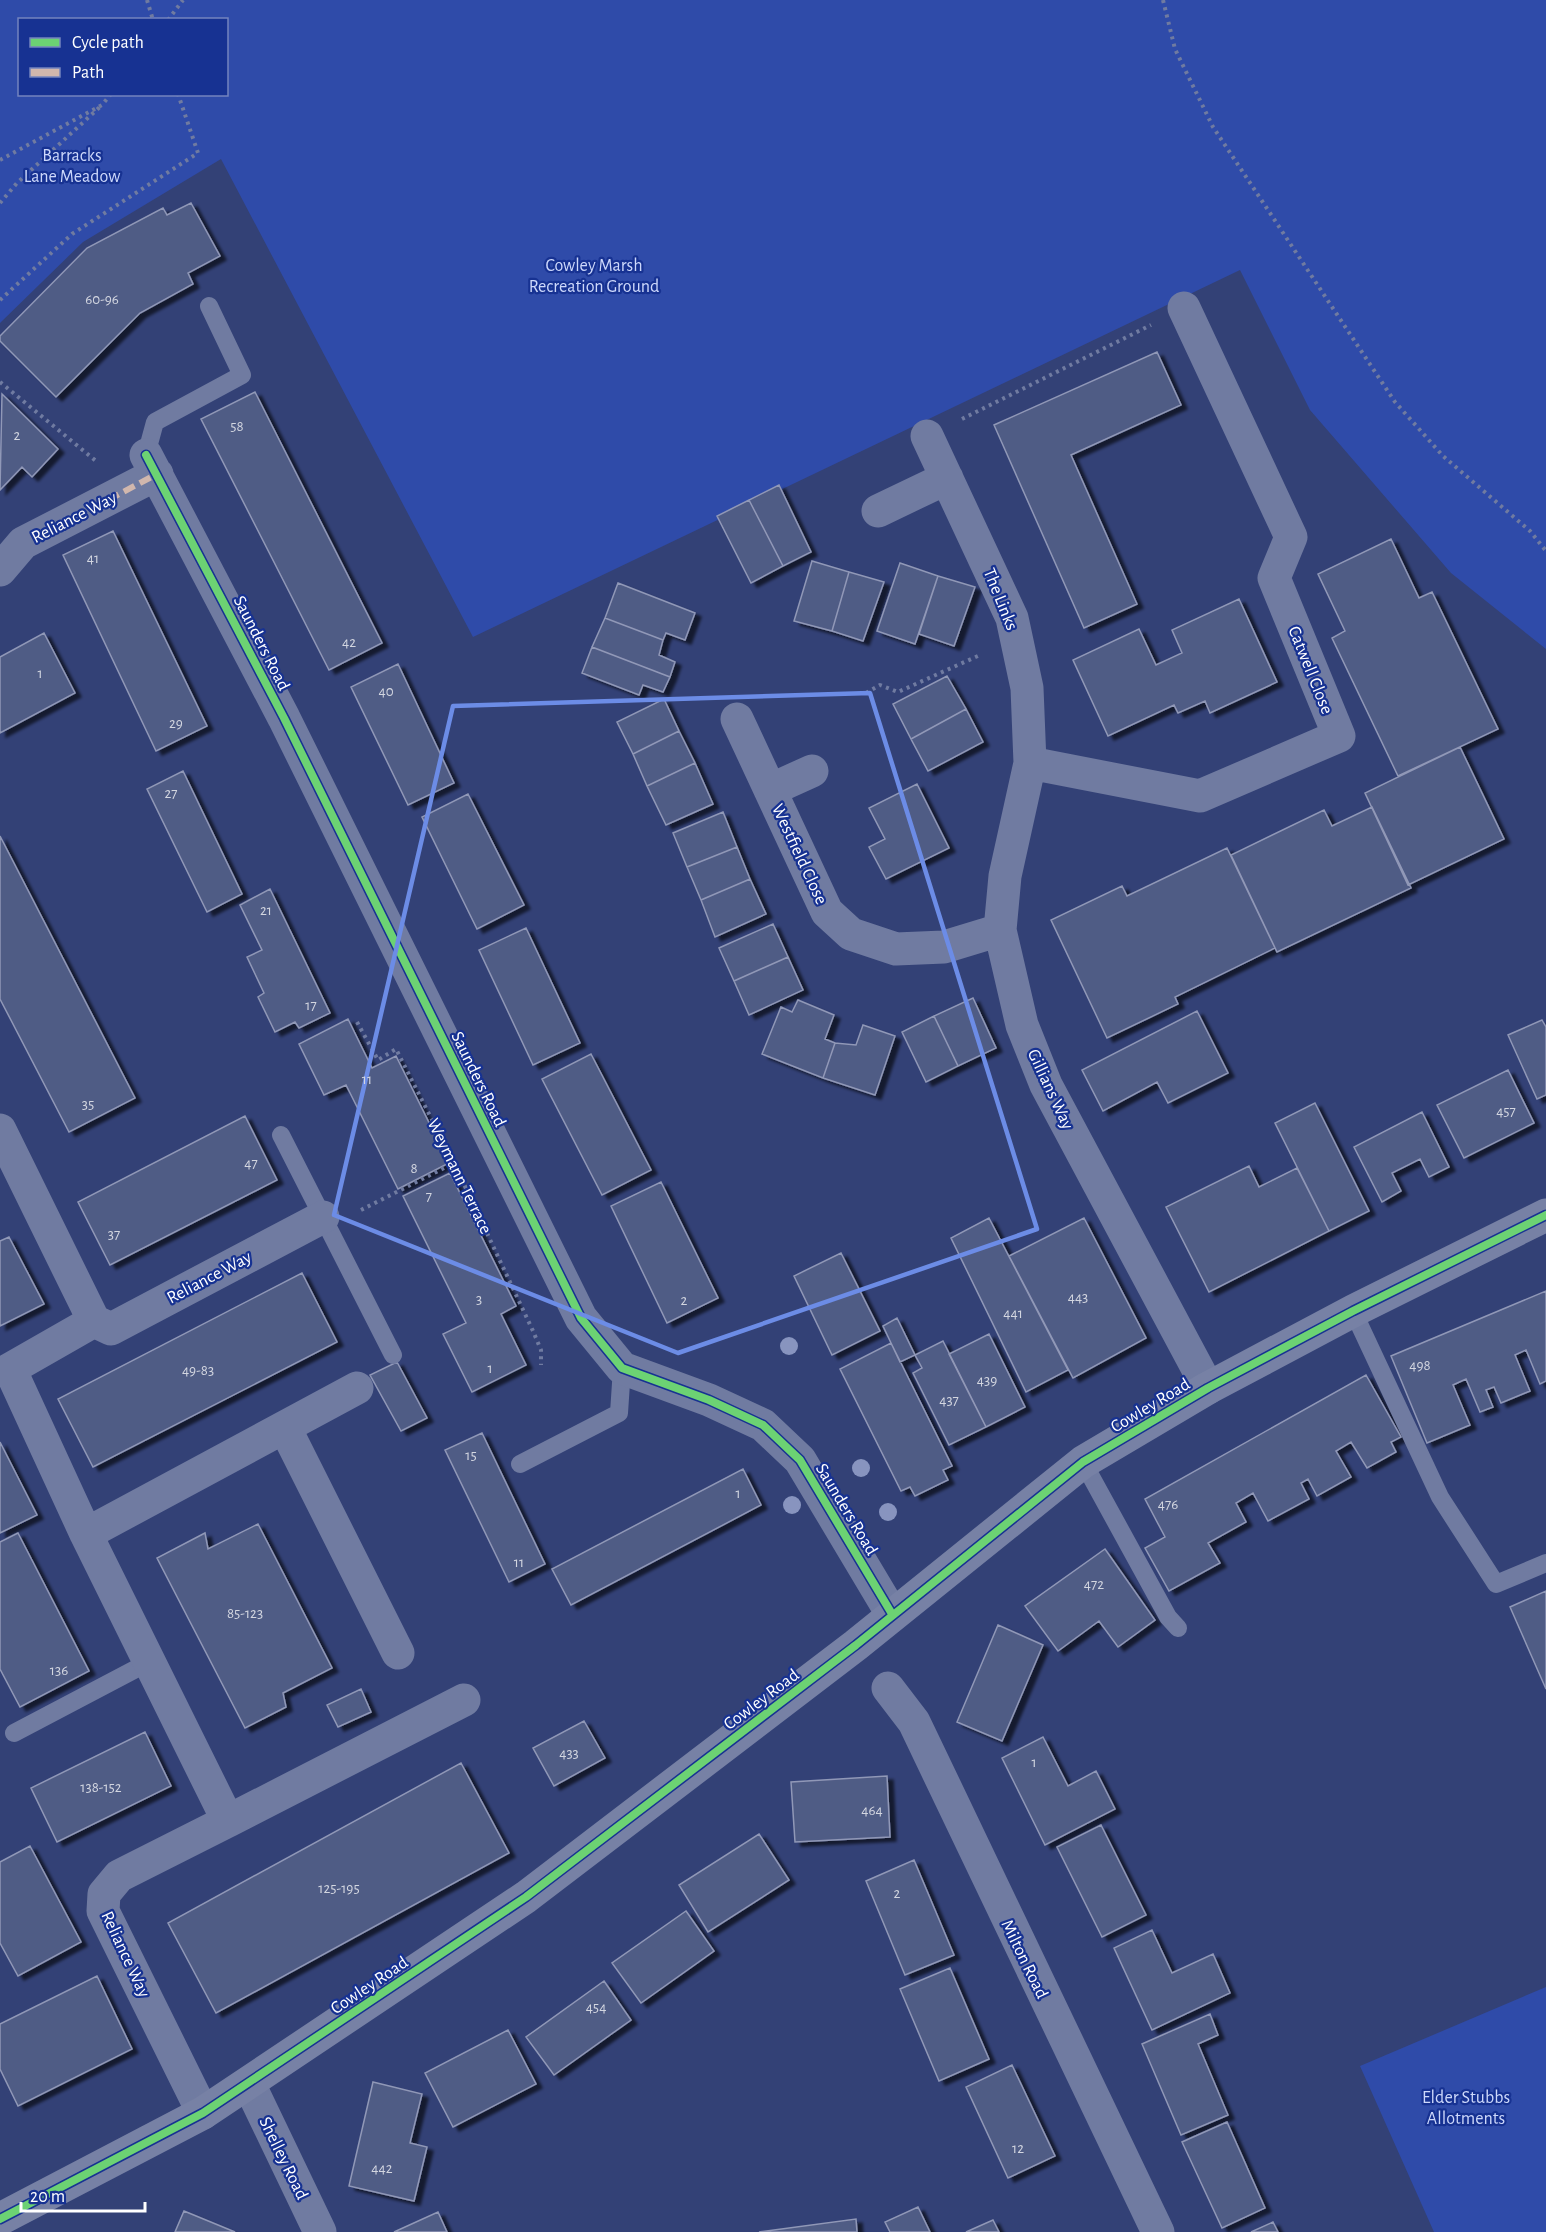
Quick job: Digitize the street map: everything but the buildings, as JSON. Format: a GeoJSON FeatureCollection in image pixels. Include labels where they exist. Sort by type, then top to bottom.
{"type":"FeatureCollection","features":[{"type":"Feature","properties":{"kind":"main road","name":"Cowley Road"},"geometry":{"type":"LineString","coordinates":[[0,2219],[203,2113],[526,1897],[856,1645],[1083,1462],[1208,1388],[1353,1311],[1546,1215]]}},
{"type":"Feature","properties":{"kind":"street","name":"Catwell Close"},"geometry":{"type":"LineString","coordinates":[[1030,763],[1200,796],[1339,736],[1274,578],[1291,537],[1184,308]]}},
{"type":"Feature","properties":{"kind":"street","name":"The Links"},"geometry":{"type":"LineString","coordinates":[[927,436],[1012,618],[1028,688],[1030,763]]}},
{"type":"Feature","properties":{"kind":"street","name":"Reliance Way"},"geometry":{"type":"LineString","coordinates":[[0,570],[23,543],[152,464]]}},
{"type":"Feature","properties":{"kind":"street","name":"Saunders Road"},"geometry":{"type":"LineString","coordinates":[[152,464],[284,718],[581,1318],[622,1368],[709,1400],[763,1425],[800,1460],[892,1614]]}},
{"type":"Feature","properties":{"kind":"street"},"geometry":{"type":"LineString","coordinates":[[878,511],[947,478]]}},
{"type":"Feature","properties":{"kind":"street","name":"Westfield Close"},"geometry":{"type":"LineString","coordinates":[[737,719],[827,912],[852,934],[896,949],[944,947],[1000,930]]}},
{"type":"Feature","properties":{"kind":"street","name":"Gillians Way"},"geometry":{"type":"LineString","coordinates":[[1030,763],[1005,876],[1000,930],[1022,1025],[1046,1085],[1208,1388]]}},
{"type":"Feature","properties":{"kind":"street","name":"Westfield Close"},"geometry":{"type":"LineString","coordinates":[[770,790],[812,771]]}},
{"type":"Feature","properties":{"kind":"street"},"geometry":{"type":"LineString","coordinates":[[0,1130],[94,1321],[5,1369],[228,1821]]}},
{"type":"Feature","properties":{"kind":"street","name":"Reliance Way"},"geometry":{"type":"LineString","coordinates":[[94,1321],[111,1329],[325,1222]]}},
{"type":"Feature","properties":{"kind":"street"},"geometry":{"type":"LineString","coordinates":[[86,1534],[357,1388]]}},
{"type":"Feature","properties":{"kind":"street"},"geometry":{"type":"LineString","coordinates":[[285,1428],[398,1653]]}},
{"type":"Feature","properties":{"kind":"street","name":"Milton Road"},"geometry":{"type":"LineString","coordinates":[[888,1688],[914,1722],[1158,2232]]}},
{"type":"Feature","properties":{"kind":"street","name":"Reliance Way"},"geometry":{"type":"LineString","coordinates":[[203,2113],[103,1911],[104,1894],[119,1876],[464,1700]]}},
{"type":"Feature","properties":{"kind":"street","name":"Shelley Road"},"geometry":{"type":"LineString","coordinates":[[249,2084],[320,2232]]}},
{"type":"Feature","properties":{"kind":"lane"},"geometry":{"type":"LineString","coordinates":[[152,464],[155,422],[242,375],[209,306]]}},
{"type":"Feature","properties":{"kind":"lane"},"geometry":{"type":"LineString","coordinates":[[281,1135],[393,1355]]}},
{"type":"Feature","properties":{"kind":"lane"},"geometry":{"type":"LineString","coordinates":[[1353,1311],[1440,1497],[1496,1584],[1546,1563]]}},
{"type":"Feature","properties":{"kind":"lane"},"geometry":{"type":"LineString","coordinates":[[520,1464],[619,1413],[622,1368]]}},
{"type":"Feature","properties":{"kind":"lane"},"geometry":{"type":"LineString","coordinates":[[1083,1462],[1168,1617],[1178,1628]]}},
{"type":"Feature","properties":{"kind":"lane"},"geometry":{"type":"LineString","coordinates":[[14,1733],[149,1662]]}},
{"type":"Feature","properties":{"kind":"path"},"geometry":{"type":"LineString","coordinates":[[147,0],[152,18]]}},
{"type":"Feature","properties":{"kind":"path"},"geometry":{"type":"LineString","coordinates":[[170,18],[183,0]]}},
{"type":"Feature","properties":{"kind":"path"},"geometry":{"type":"LineString","coordinates":[[1162,0],[1175,49],[1213,127],[1395,402],[1443,456],[1530,531],[1546,551]]}},
{"type":"Feature","properties":{"kind":"path"},"geometry":{"type":"LineString","coordinates":[[0,203],[17,183],[109,96]]}},
{"type":"Feature","properties":{"kind":"path"},"geometry":{"type":"LineString","coordinates":[[0,300],[72,234],[198,153],[179,96]]}},
{"type":"Feature","properties":{"kind":"path"},"geometry":{"type":"LineString","coordinates":[[0,160],[102,105]]}},
{"type":"Feature","properties":{"kind":"path"},"geometry":{"type":"LineString","coordinates":[[927,436],[1184,308]]}},
{"type":"Feature","properties":{"kind":"path"},"geometry":{"type":"LineString","coordinates":[[0,382],[94,461],[117,464],[152,464]]}},
{"type":"Feature","properties":{"kind":"path"},"geometry":{"type":"LineString","coordinates":[[866,693],[880,685],[898,692],[1016,638]]}},
{"type":"Feature","properties":{"kind":"path"},"geometry":{"type":"LineString","coordinates":[[325,1222],[454,1163]]}},
{"type":"Feature","properties":{"kind":"highlighted area"},"geometry":{"type":"Polygon","coordinates":[[[870,693],[1037,1229],[678,1353],[334,1215],[453,706],[870,693]]]}},
{"type":"Feature","properties":{"kind":"green space","name":"Cowley Marsh Recreation Ground"},"geometry":{"type":"Polygon","coordinates":[[[0,0],[1546,0],[1546,649],[1451,573],[1310,410],[1240,270],[473,637],[221,159],[83,242],[0,323],[0,0]]]}},
{"type":"Feature","properties":{"kind":"green space","name":"Elder Stubbs Allotments"},"geometry":{"type":"Polygon","coordinates":[[[1546,1987],[1546,2232],[1434,2232],[1360,2066],[1546,1987]]]}},
{"type":"Feature","properties":{"kind":"marked path"},"geometry":{"type":"LineString","coordinates":[[108,500],[157,474]]}},
{"type":"Feature","properties":{"kind":"cycle path"},"geometry":{"type":"LineString","coordinates":[[146,455],[284,718],[581,1318],[622,1368],[709,1400],[763,1425],[800,1460],[892,1614]]}},
{"type":"Feature","properties":{"kind":"cycle path"},"geometry":{"type":"LineString","coordinates":[[0,2219],[203,2113],[526,1897],[856,1645],[1083,1462],[1208,1388],[1353,1311],[1546,1215]]}},
{"type":"Feature","properties":{"kind":"park label","name":"Barracks Lane Meadow"},"geometry":{"type":"Point","coordinates":[72,165]}}]}
